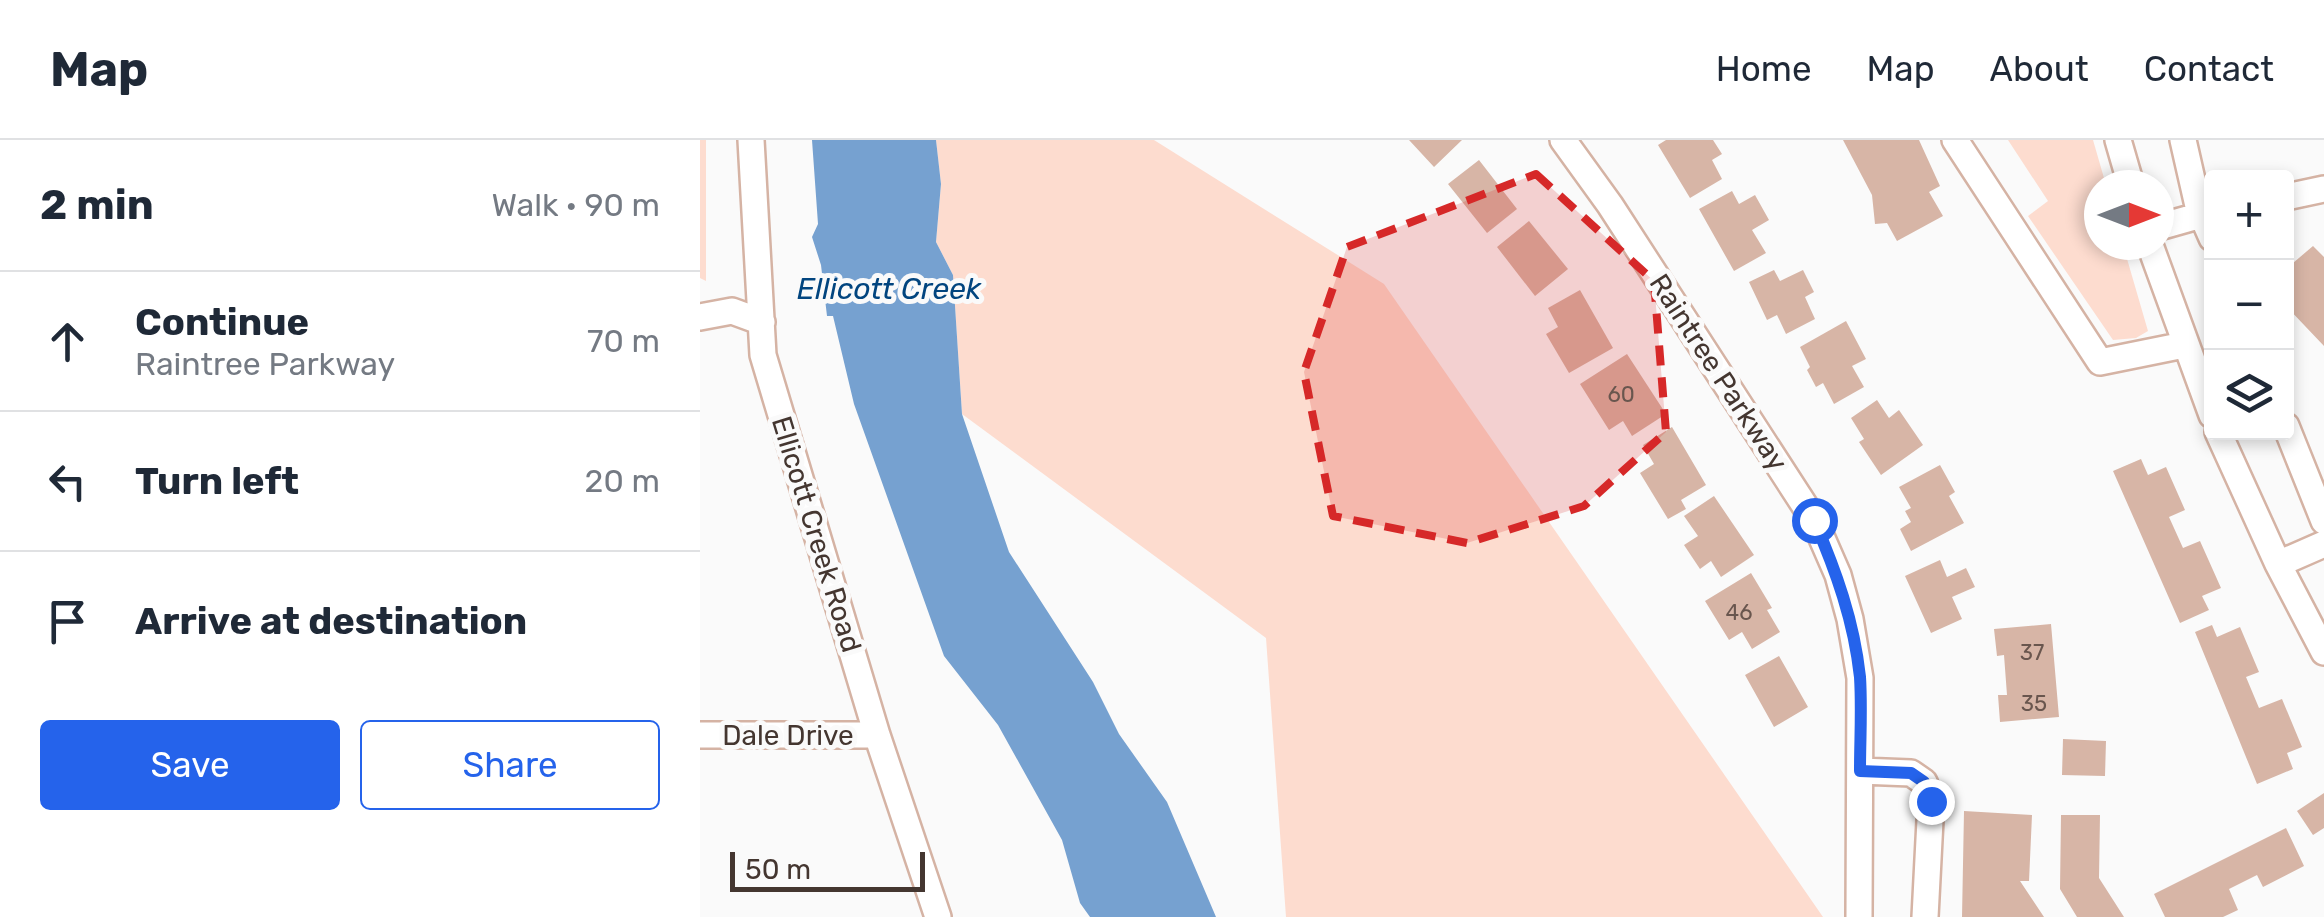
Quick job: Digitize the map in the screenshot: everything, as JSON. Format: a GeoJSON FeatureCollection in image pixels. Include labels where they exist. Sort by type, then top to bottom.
{"type":"FeatureCollection","features":[{"type":"Feature","properties":{"kind":"street","name":"Ellicott Creek Road"},"geometry":{"type":"LineString","coordinates":[[751,140],[763,355],[877,735],[938,917]]}},
{"type":"Feature","properties":{"kind":"street","name":"Raintree Parkway"},"geometry":{"type":"LineString","coordinates":[[1562,140],[1685,318],[1814,520],[1838,575],[1860,678],[1859,917]]}},
{"type":"Feature","properties":{"kind":"street"},"geometry":{"type":"LineString","coordinates":[[1955,140],[2100,362],[2184,344]]}},
{"type":"Feature","properties":{"kind":"street"},"geometry":{"type":"LineString","coordinates":[[2118,140],[2127,170]]}},
{"type":"Feature","properties":{"kind":"street"},"geometry":{"type":"LineString","coordinates":[[2183,140],[2204,209]]}},
{"type":"Feature","properties":{"kind":"street"},"geometry":{"type":"LineString","coordinates":[[2294,194],[2324,188]]}},
{"type":"Feature","properties":{"kind":"street"},"geometry":{"type":"LineString","coordinates":[[2174,225],[2204,222]]}},
{"type":"Feature","properties":{"kind":"street"},"geometry":{"type":"LineString","coordinates":[[2155,260],[2204,395]]}},
{"type":"Feature","properties":{"kind":"street"},"geometry":{"type":"LineString","coordinates":[[700,318],[732,311],[762,322]]}},
{"type":"Feature","properties":{"kind":"street"},"geometry":{"type":"LineString","coordinates":[[2222,440],[2278,564],[2324,652]]}},
{"type":"Feature","properties":{"kind":"street"},"geometry":{"type":"LineString","coordinates":[[2292,440],[2324,520]]}},
{"type":"Feature","properties":{"kind":"street"},"geometry":{"type":"LineString","coordinates":[[2278,564],[2324,544]]}},
{"type":"Feature","properties":{"kind":"street","name":"Dale Drive"},"geometry":{"type":"LineString","coordinates":[[700,735],[877,735]]}},
{"type":"Feature","properties":{"kind":"street"},"geometry":{"type":"LineString","coordinates":[[1860,771],[1911,773],[1924,782],[1931,801],[1925,917]]}},
{"type":"Feature","properties":{"kind":"highlighted area"},"geometry":{"type":"Polygon","coordinates":[[[1536,174],[1654,281],[1666,432],[1584,506],[1467,543],[1333,516],[1304,372],[1347,247],[1536,174]]]}},
{"type":"Feature","properties":{"kind":"shaded area"},"geometry":{"type":"Polygon","coordinates":[[[700,140],[706,140],[706,281],[700,278],[700,140]]]}},
{"type":"Feature","properties":{"kind":"shaded area"},"geometry":{"type":"Polygon","coordinates":[[[936,140],[1154,140],[1384,284],[1823,917],[1286,917],[1266,638],[962,414],[953,275],[936,242],[941,184],[936,140]]]}},
{"type":"Feature","properties":{"kind":"shaded area"},"geometry":{"type":"Polygon","coordinates":[[[2008,140],[2093,140],[2102,170],[2084,170],[2084,260],[2127,260],[2148,331],[2136,338],[2113,340],[2028,216],[2048,201],[2008,140]]]}},
{"type":"Feature","properties":{"kind":"water","name":"Ellicott Creek"},"geometry":{"type":"Polygon","coordinates":[[[812,140],[936,140],[941,184],[936,242],[953,275],[962,414],[1009,552],[1093,682],[1119,734],[1167,802],[1216,917],[1090,917],[1080,903],[1062,840],[998,725],[944,656],[854,404],[833,316],[827,316],[821,265],[812,237],[818,224],[812,140]]]}},
{"type":"Feature","properties":{"kind":"building"},"geometry":{"type":"Polygon","coordinates":[[[1409,140],[1462,140],[1434,167],[1409,140]]]}},
{"type":"Feature","properties":{"kind":"building"},"geometry":{"type":"Polygon","coordinates":[[[1666,140],[1713,140],[1722,154],[1712,160],[1722,179],[1690,198],[1658,145],[1666,140]]]}},
{"type":"Feature","properties":{"kind":"building"},"geometry":{"type":"Polygon","coordinates":[[[1843,140],[1919,140],[1940,186],[1929,192],[1943,216],[1897,241],[1887,223],[1875,224],[1872,195],[1843,140]]]}},
{"type":"Feature","properties":{"kind":"building"},"geometry":{"type":"Polygon","coordinates":[[[1479,160],[1517,209],[1487,233],[1448,184],[1479,160]]]}},
{"type":"Feature","properties":{"kind":"building"},"geometry":{"type":"Polygon","coordinates":[[[1732,191],[1739,204],[1755,195],[1769,220],[1752,230],[1766,253],[1734,271],[1699,209],[1732,191]]]}},
{"type":"Feature","properties":{"kind":"building"},"geometry":{"type":"Polygon","coordinates":[[[1529,221],[1568,269],[1535,296],[1497,247],[1529,221]]]}},
{"type":"Feature","properties":{"kind":"building"},"geometry":{"type":"Polygon","coordinates":[[[2313,246],[2324,257],[2324,346],[2294,314],[2294,262],[2313,246]]]}},
{"type":"Feature","properties":{"kind":"building"},"geometry":{"type":"Polygon","coordinates":[[[1774,270],[1780,281],[1803,270],[1814,292],[1805,297],[1815,319],[1786,334],[1777,315],[1767,320],[1749,282],[1774,270]]]}},
{"type":"Feature","properties":{"kind":"building"},"geometry":{"type":"Polygon","coordinates":[[[1580,290],[1613,348],[1569,373],[1546,334],[1558,327],[1548,308],[1580,290]]]}},
{"type":"Feature","properties":{"kind":"building"},"geometry":{"type":"Polygon","coordinates":[[[1846,321],[1866,359],[1852,366],[1864,387],[1834,404],[1823,383],[1816,387],[1800,347],[1846,321]]]}},
{"type":"Feature","properties":{"kind":"building"},"geometry":{"type":"Polygon","coordinates":[[[1627,354],[1666,414],[1632,436],[1623,421],[1609,430],[1580,384],[1627,354]]]}},
{"type":"Feature","properties":{"kind":"building"},"geometry":{"type":"Polygon","coordinates":[[[1877,400],[1889,418],[1899,410],[1923,445],[1881,475],[1859,442],[1864,439],[1851,418],[1877,400]]]}},
{"type":"Feature","properties":{"kind":"building"},"geometry":{"type":"Polygon","coordinates":[[[1672,427],[1706,485],[1681,500],[1686,509],[1668,519],[1640,473],[1654,464],[1643,445],[1672,427]]]}},
{"type":"Feature","properties":{"kind":"building"},"geometry":{"type":"Polygon","coordinates":[[[2141,459],[2148,475],[2166,467],[2185,510],[2169,517],[2183,548],[2200,541],[2221,588],[2202,596],[2209,610],[2180,623],[2113,471],[2141,459]]]}},
{"type":"Feature","properties":{"kind":"building"},"geometry":{"type":"Polygon","coordinates":[[[1940,465],[1955,492],[1949,496],[1964,523],[1911,551],[1900,529],[1911,522],[1905,511],[1911,508],[1899,487],[1940,465]]]}},
{"type":"Feature","properties":{"kind":"building"},"geometry":{"type":"Polygon","coordinates":[[[1714,496],[1754,555],[1721,577],[1711,561],[1700,569],[1684,545],[1698,536],[1684,516],[1714,496]]]}},
{"type":"Feature","properties":{"kind":"building"},"geometry":{"type":"Polygon","coordinates":[[[1940,560],[1947,577],[1966,568],[1975,587],[1952,597],[1962,619],[1931,633],[1905,576],[1940,560]]]}},
{"type":"Feature","properties":{"kind":"building"},"geometry":{"type":"Polygon","coordinates":[[[1751,573],[1772,608],[1767,610],[1780,632],[1752,649],[1742,632],[1729,640],[1705,601],[1751,573]]]}},
{"type":"Feature","properties":{"kind":"building"},"geometry":{"type":"Polygon","coordinates":[[[2051,624],[2059,717],[2000,722],[1998,695],[2007,695],[2004,655],[1997,656],[1994,629],[2051,624]]]}},
{"type":"Feature","properties":{"kind":"building"},"geometry":{"type":"Polygon","coordinates":[[[2212,625],[2217,637],[2240,627],[2259,672],[2246,677],[2259,708],[2282,699],[2302,747],[2287,753],[2293,769],[2257,784],[2195,632],[2212,625]]]}},
{"type":"Feature","properties":{"kind":"building"},"geometry":{"type":"Polygon","coordinates":[[[1779,656],[1808,707],[1774,727],[1745,675],[1779,656]]]}},
{"type":"Feature","properties":{"kind":"building"},"geometry":{"type":"Polygon","coordinates":[[[2063,739],[2106,741],[2105,776],[2062,775],[2063,739]]]}},
{"type":"Feature","properties":{"kind":"building"},"geometry":{"type":"Polygon","coordinates":[[[2324,793],[2324,828],[2313,835],[2297,811],[2324,793]]]}},
{"type":"Feature","properties":{"kind":"building"},"geometry":{"type":"Polygon","coordinates":[[[1964,811],[2032,815],[2029,881],[2020,881],[2044,917],[1962,917],[1964,811]]]}},
{"type":"Feature","properties":{"kind":"building"},"geometry":{"type":"Polygon","coordinates":[[[2061,815],[2100,815],[2099,878],[2124,917],[2077,917],[2060,889],[2061,815]]]}},
{"type":"Feature","properties":{"kind":"building"},"geometry":{"type":"Polygon","coordinates":[[[2286,828],[2304,866],[2263,887],[2257,875],[2229,889],[2238,910],[2223,917],[2165,917],[2154,894],[2286,828]]]}},
{"type":"Feature","properties":{"kind":"route"},"geometry":{"type":"LineString","coordinates":[[1814,520],[1838,575],[1850,619],[1860,678],[1860,771],[1911,773],[1924,782],[1931,801]]}}]}
